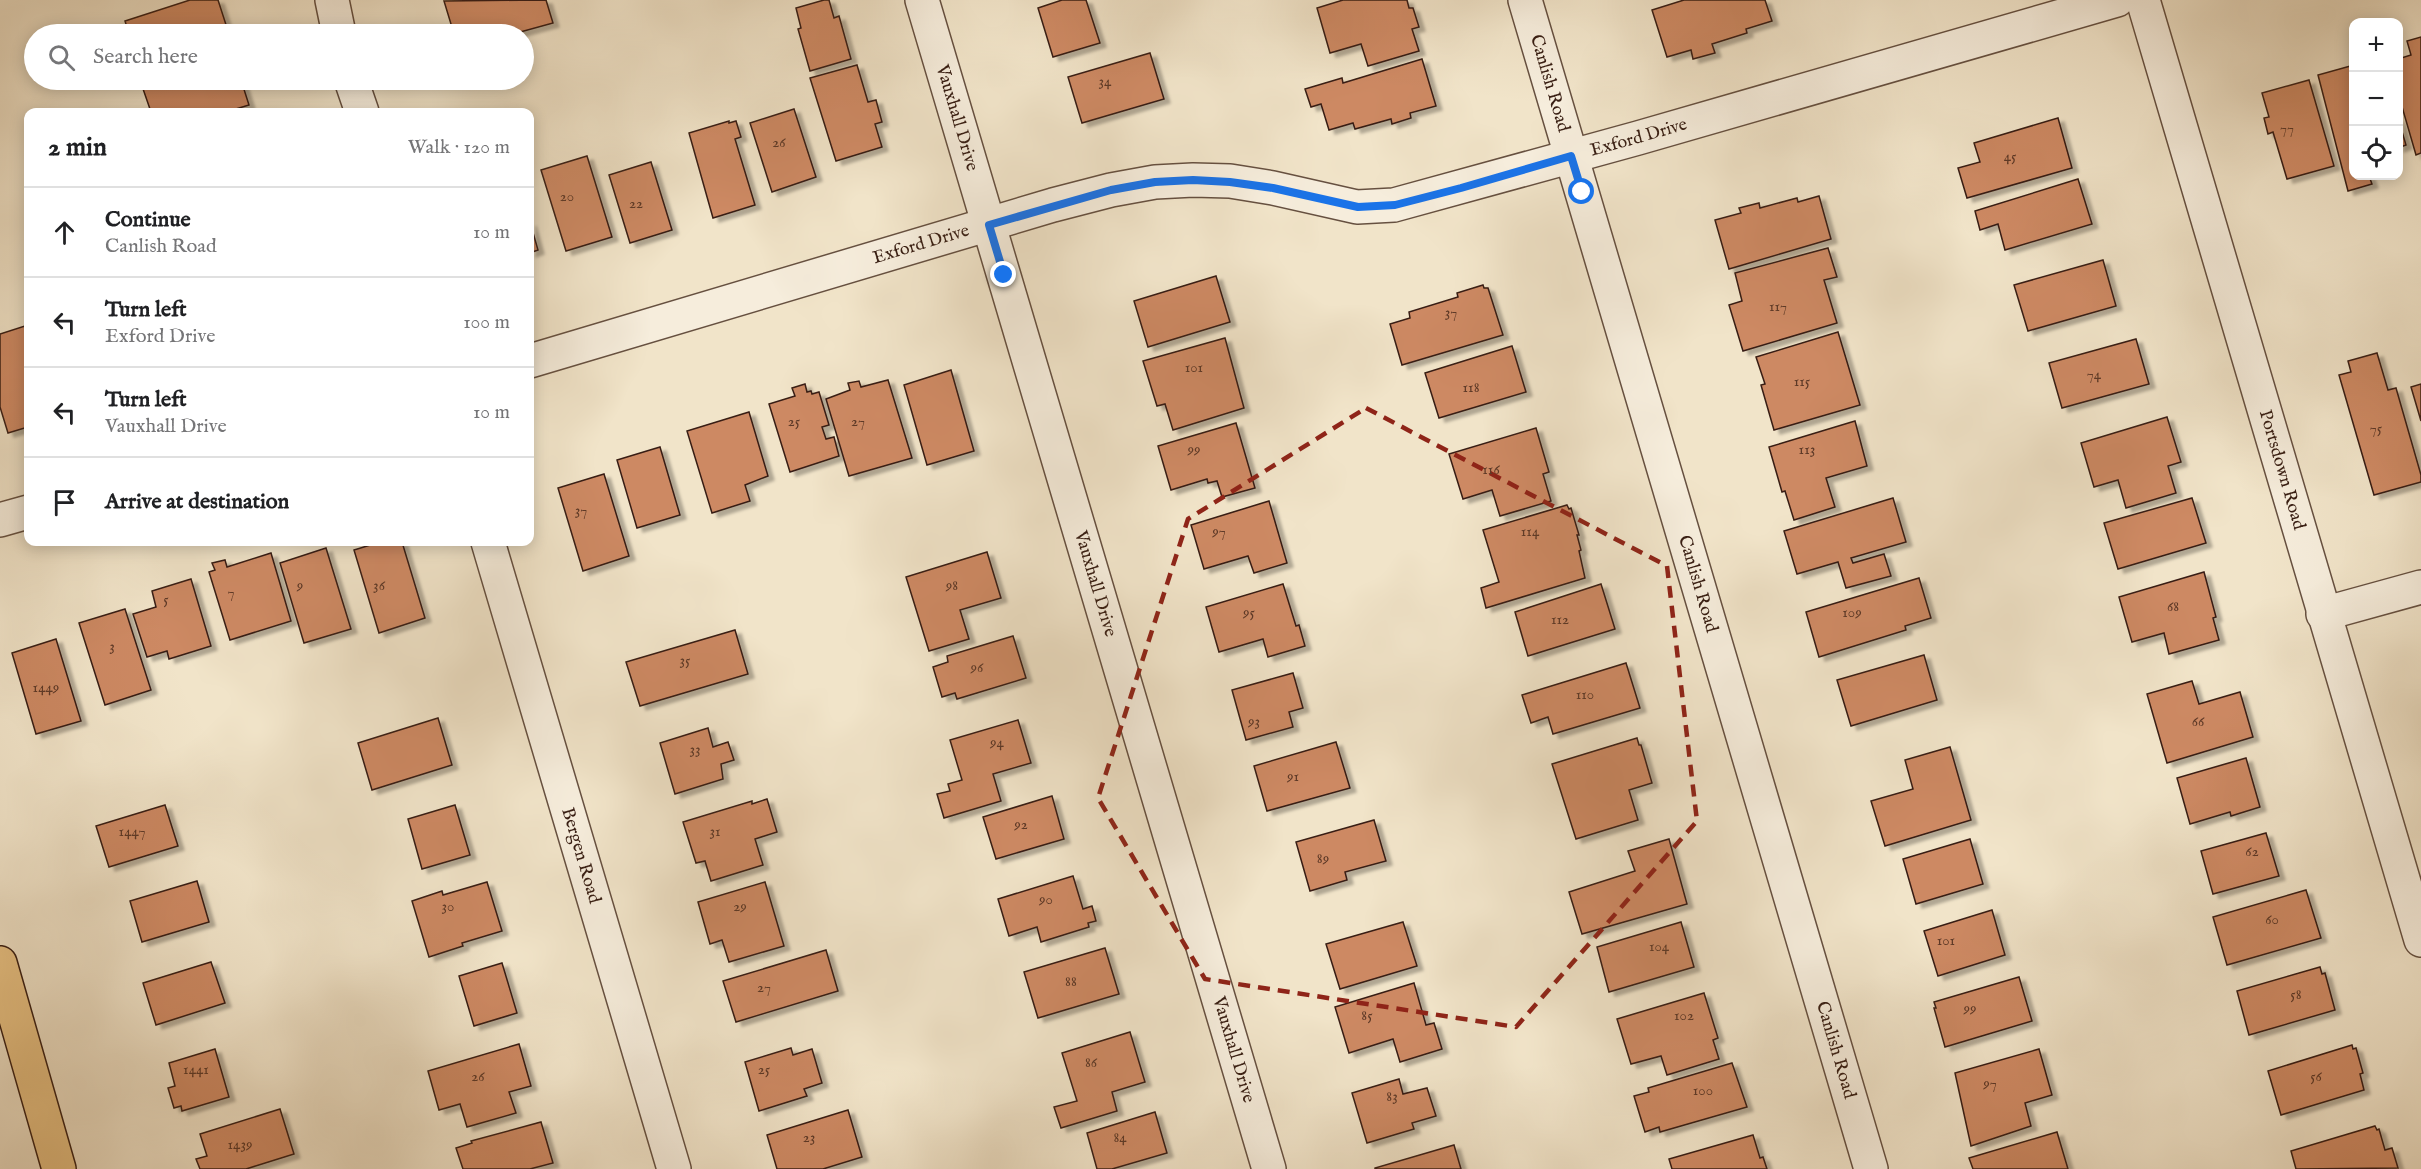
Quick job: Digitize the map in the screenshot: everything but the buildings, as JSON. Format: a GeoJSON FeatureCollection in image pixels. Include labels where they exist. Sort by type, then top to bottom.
{"type":"FeatureCollection","features":[{"type":"Feature","properties":{"kind":"main road"},"geometry":{"type":"LineString","coordinates":[[0,963],[59,1169]]}},
{"type":"Feature","properties":{"kind":"street"},"geometry":{"type":"LineString","coordinates":[[332,0],[337,24]]}},
{"type":"Feature","properties":{"kind":"street","name":"Vauxhall Drive"},"geometry":{"type":"LineString","coordinates":[[922,0],[1269,1169]]}},
{"type":"Feature","properties":{"kind":"street","name":"Canlish Road"},"geometry":{"type":"LineString","coordinates":[[1525,0],[1871,1169]]}},
{"type":"Feature","properties":{"kind":"street","name":"Exford Drive"},"geometry":{"type":"LineString","coordinates":[[534,360],[1111,190],[1155,182],[1193,180],[1230,182],[1273,188],[1358,207],[1395,205],[2116,0]]}},
{"type":"Feature","properties":{"kind":"street","name":"Portsdown Road"},"geometry":{"type":"LineString","coordinates":[[2143,0],[2421,940]]}},
{"type":"Feature","properties":{"kind":"street"},"geometry":{"type":"LineString","coordinates":[[354,90],[361,108]]}},
{"type":"Feature","properties":{"kind":"street"},"geometry":{"type":"LineString","coordinates":[[0,520],[24,513]]}},
{"type":"Feature","properties":{"kind":"street","name":"Bergen Road"},"geometry":{"type":"LineString","coordinates":[[489,546],[674,1169]]}},
{"type":"Feature","properties":{"kind":"street"},"geometry":{"type":"LineString","coordinates":[[2323,614],[2421,587]]}},
{"type":"Feature","properties":{"kind":"highlighted area"},"geometry":{"type":"Polygon","coordinates":[[[1366,408],[1667,566],[1697,821],[1516,1027],[1205,979],[1098,798],[1188,519],[1366,408]]]}},
{"type":"Feature","properties":{"kind":"route"},"geometry":{"type":"LineString","coordinates":[[1004,275],[989,225],[1053,205],[1111,190],[1155,182],[1193,180],[1230,182],[1273,188],[1358,207],[1395,205],[1571,156],[1582,192]]}}]}
